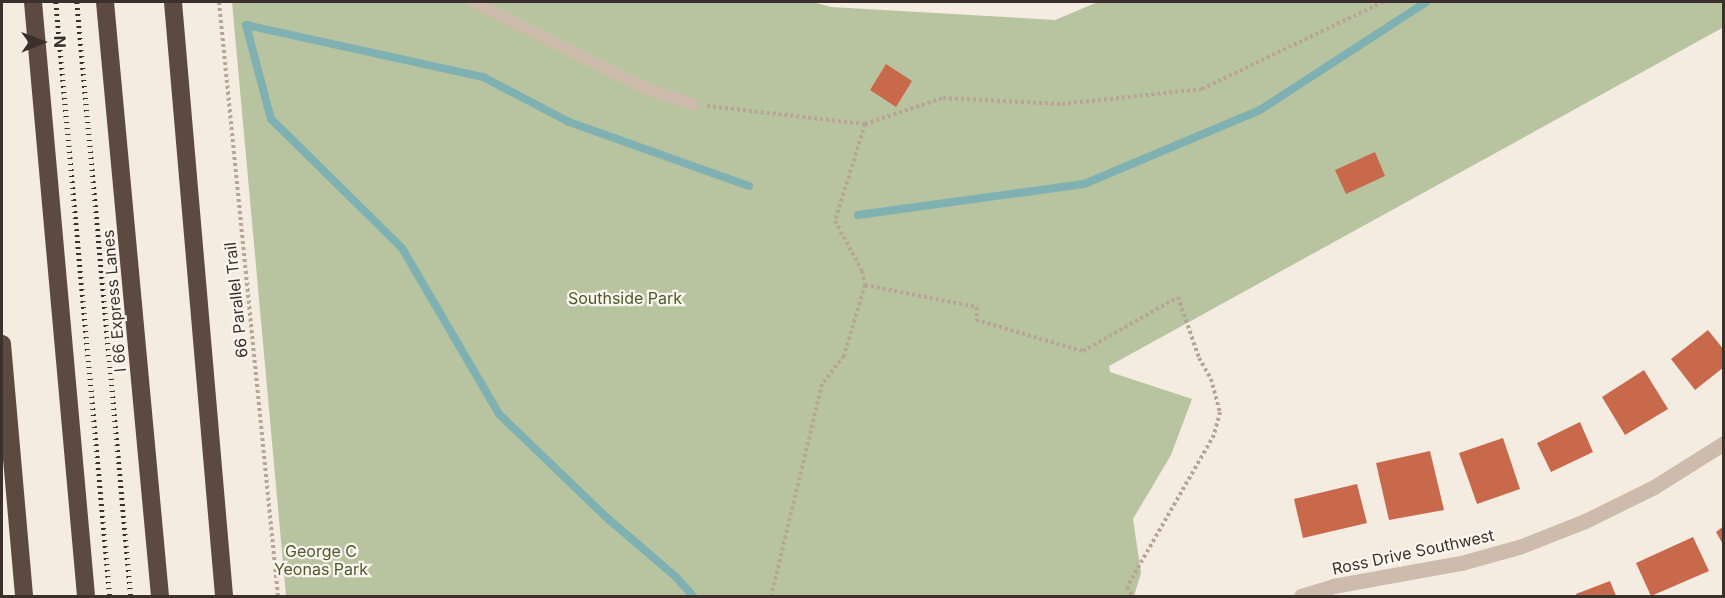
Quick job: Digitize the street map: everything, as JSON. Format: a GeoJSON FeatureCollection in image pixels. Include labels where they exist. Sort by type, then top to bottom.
{"type":"FeatureCollection","features":[{"type":"Feature","properties":{"kind":"highway"},"geometry":{"type":"LineString","coordinates":[[33,2],[86,597]]}},
{"type":"Feature","properties":{"kind":"highway","name":"I 66 Express Lanes"},"geometry":{"type":"LineString","coordinates":[[105,2],[160,597]]}},
{"type":"Feature","properties":{"kind":"highway"},"geometry":{"type":"LineString","coordinates":[[173,2],[224,597]]}},
{"type":"Feature","properties":{"kind":"highway"},"geometry":{"type":"LineString","coordinates":[[2,344],[24,597]]}},
{"type":"Feature","properties":{"kind":"street","name":"Ross Drive Southwest"},"geometry":{"type":"LineString","coordinates":[[1301,597],[1333,586],[1461,563],[1519,547],[1585,521],[1654,487],[1724,443]]}},
{"type":"Feature","properties":{"kind":"lane"},"geometry":{"type":"LineString","coordinates":[[474,2],[645,88],[692,104]]}},
{"type":"Feature","properties":{"kind":"path","name":"66 Parallel Trail"},"geometry":{"type":"LineString","coordinates":[[219,2],[278,597]]}},
{"type":"Feature","properties":{"kind":"path"},"geometry":{"type":"LineString","coordinates":[[692,104],[865,124],[943,98],[1062,104],[1202,89],[1383,2]]}},
{"type":"Feature","properties":{"kind":"path"},"geometry":{"type":"LineString","coordinates":[[771,597],[822,384],[844,356],[865,285],[862,271],[835,221],[865,124]]}},
{"type":"Feature","properties":{"kind":"path"},"geometry":{"type":"LineString","coordinates":[[865,285],[977,307],[976,320],[1083,351],[1178,297],[1199,358],[1211,379],[1220,412],[1214,435],[1127,587],[1132,597]]}},
{"type":"Feature","properties":{"kind":"green space","name":"Southside Park"},"geometry":{"type":"Polygon","coordinates":[[[232,2],[813,2],[831,7],[1055,20],[1098,2],[1723,2],[1724,27],[1109,366],[1110,372],[1192,399],[1171,455],[1133,519],[1141,573],[1134,596],[286,596],[232,2]]]}},
{"type":"Feature","properties":{"kind":"building"},"geometry":{"type":"Polygon","coordinates":[[[886,64],[912,81],[896,107],[870,90],[886,64]]]}},
{"type":"Feature","properties":{"kind":"building"},"geometry":{"type":"Polygon","coordinates":[[[1375,152],[1385,176],[1346,194],[1335,170],[1375,152]]]}},
{"type":"Feature","properties":{"kind":"building"},"geometry":{"type":"Polygon","coordinates":[[[1708,330],[1724,350],[1724,367],[1695,390],[1671,359],[1708,330]]]}},
{"type":"Feature","properties":{"kind":"building"},"geometry":{"type":"Polygon","coordinates":[[[1644,370],[1668,409],[1625,435],[1602,397],[1644,370]]]}},
{"type":"Feature","properties":{"kind":"building"},"geometry":{"type":"Polygon","coordinates":[[[1580,422],[1593,452],[1551,472],[1537,443],[1580,422]]]}},
{"type":"Feature","properties":{"kind":"building"},"geometry":{"type":"Polygon","coordinates":[[[1503,438],[1520,489],[1477,504],[1459,453],[1503,438]]]}},
{"type":"Feature","properties":{"kind":"building"},"geometry":{"type":"Polygon","coordinates":[[[1430,451],[1444,510],[1389,520],[1376,463],[1430,451]]]}},
{"type":"Feature","properties":{"kind":"building"},"geometry":{"type":"Polygon","coordinates":[[[1357,484],[1367,523],[1303,538],[1294,499],[1357,484]]]}},
{"type":"Feature","properties":{"kind":"building"},"geometry":{"type":"Polygon","coordinates":[[[1724,526],[1724,546],[1716,532],[1724,526]]]}},
{"type":"Feature","properties":{"kind":"building"},"geometry":{"type":"Polygon","coordinates":[[[1693,537],[1709,571],[1651,596],[1636,563],[1693,537]]]}},
{"type":"Feature","properties":{"kind":"building"},"geometry":{"type":"Polygon","coordinates":[[[1610,581],[1616,596],[1577,596],[1576,594],[1610,581]]]}},
{"type":"Feature","properties":{"kind":"waterway"},"geometry":{"type":"LineString","coordinates":[[858,215],[1084,184],[1260,110],[1426,2]]}},
{"type":"Feature","properties":{"kind":"waterway"},"geometry":{"type":"LineString","coordinates":[[693,596],[676,577],[606,517],[499,414],[402,248],[271,119],[246,25],[483,77],[569,122],[749,186]]}},
{"type":"Feature","properties":{"kind":"railway"},"geometry":{"type":"LineString","coordinates":[[56,2],[110,596]]}},
{"type":"Feature","properties":{"kind":"railway"},"geometry":{"type":"LineString","coordinates":[[77,2],[131,596]]}},
{"type":"Feature","properties":{"kind":"park label","name":"George C Yeonas Park"},"geometry":{"type":"Point","coordinates":[321,560]}}]}
